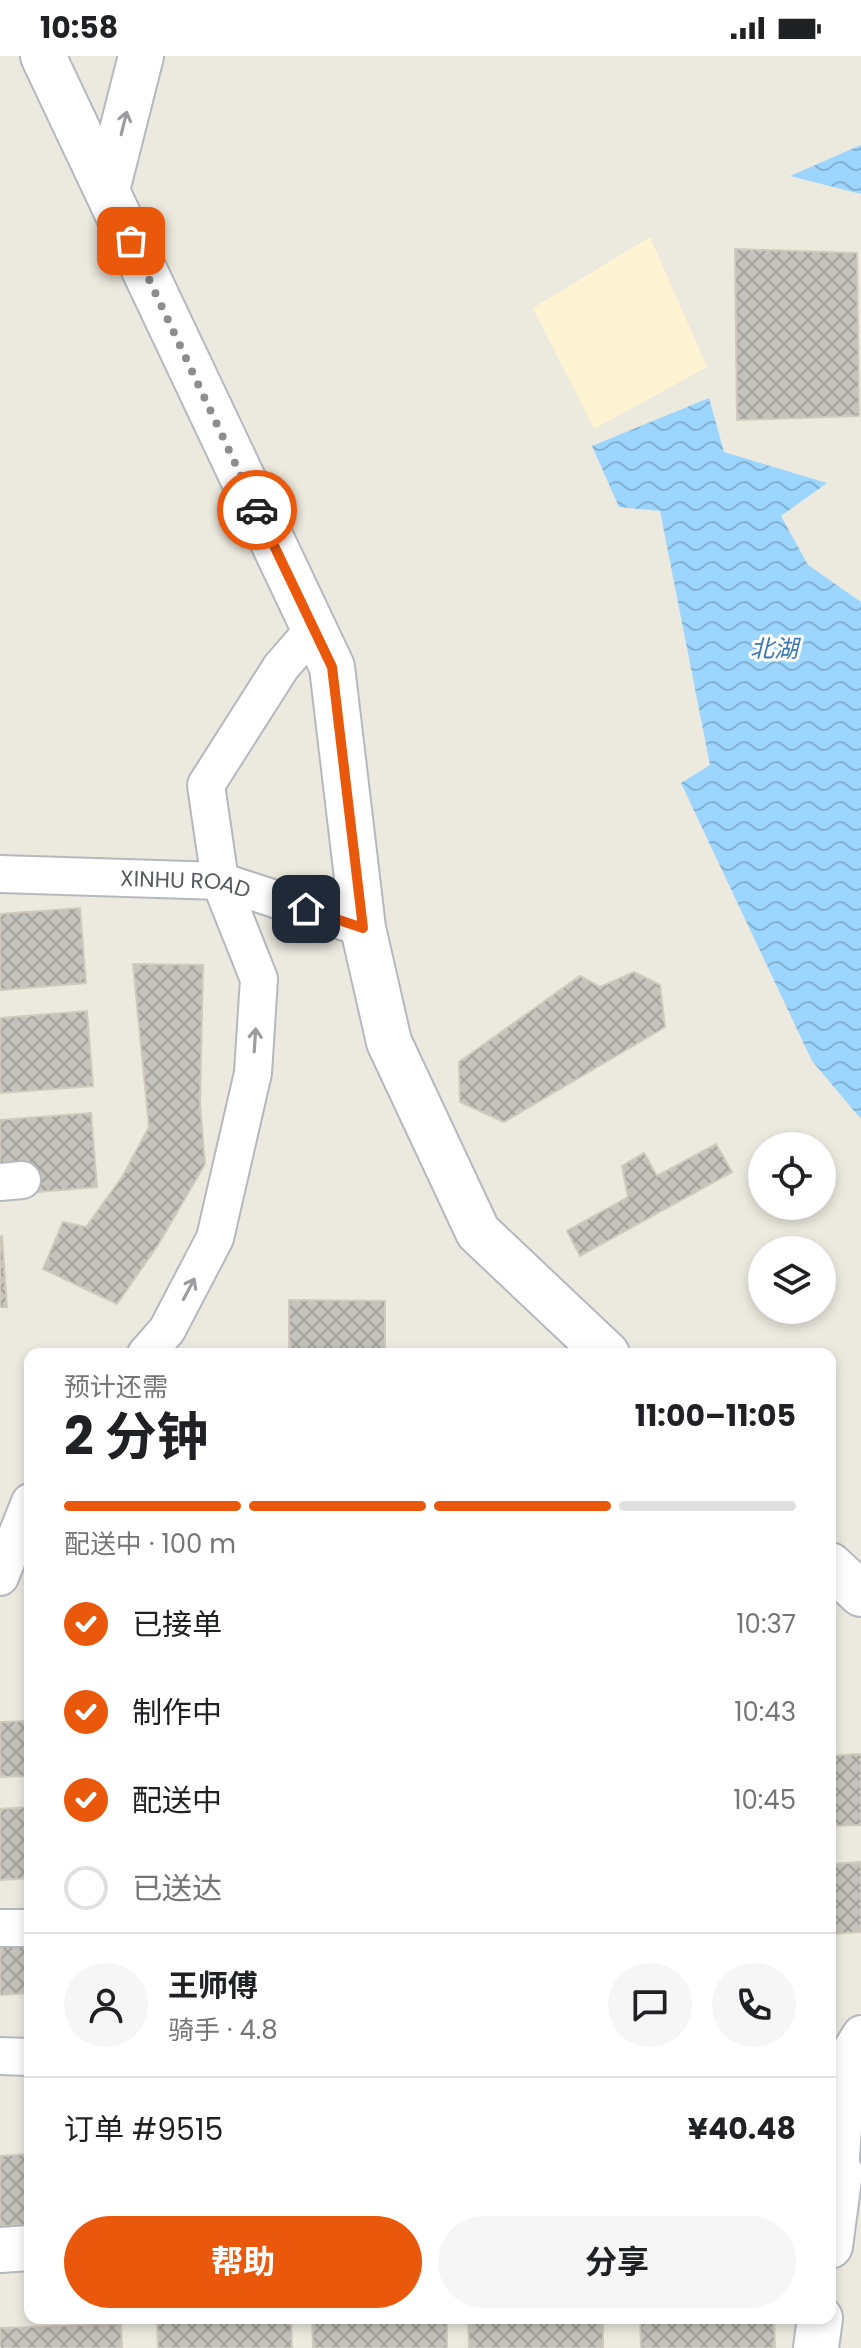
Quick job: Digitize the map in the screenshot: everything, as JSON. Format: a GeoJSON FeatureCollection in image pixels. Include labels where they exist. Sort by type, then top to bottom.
{"type":"FeatureCollection","features":[{"type":"Feature","properties":{"kind":"street"},"geometry":{"type":"LineString","coordinates":[[43,56],[332,667],[363,928],[389,1042],[478,1232],[601,1348]]}},
{"type":"Feature","properties":{"kind":"street"},"geometry":{"type":"LineString","coordinates":[[107,190],[141,56]]}},
{"type":"Feature","properties":{"kind":"street"},"geometry":{"type":"LineString","coordinates":[[151,1348],[167,1330],[215,1238],[253,1073],[259,979],[220,881],[206,785],[281,667],[314,629]]}},
{"type":"Feature","properties":{"kind":"street","name":"XINHU ROAD"},"geometry":{"type":"LineString","coordinates":[[0,874],[220,881],[363,928]]}},
{"type":"Feature","properties":{"kind":"street"},"geometry":{"type":"LineString","coordinates":[[0,1577],[24,1517]]}},
{"type":"Feature","properties":{"kind":"street"},"geometry":{"type":"LineString","coordinates":[[836,1571],[861,1594]]}},
{"type":"Feature","properties":{"kind":"street"},"geometry":{"type":"LineString","coordinates":[[0,1928],[24,1928]]}},
{"type":"Feature","properties":{"kind":"street"},"geometry":{"type":"LineString","coordinates":[[836,2161],[846,2048]]}},
{"type":"Feature","properties":{"kind":"street"},"geometry":{"type":"LineString","coordinates":[[0,2056],[24,2057]]}},
{"type":"Feature","properties":{"kind":"street"},"geometry":{"type":"LineString","coordinates":[[0,2250],[24,2248]]}},
{"type":"Feature","properties":{"kind":"street"},"geometry":{"type":"LineString","coordinates":[[816,2348],[819,2324]]}},
{"type":"Feature","properties":{"kind":"shaded area"},"geometry":{"type":"Polygon","coordinates":[[[650,237],[707,367],[594,429],[533,308],[650,237]]]}},
{"type":"Feature","properties":{"kind":"water"},"geometry":{"type":"Polygon","coordinates":[[[861,145],[861,194],[790,176],[861,145]]]}},
{"type":"Feature","properties":{"kind":"water","name":"北湖"},"geometry":{"type":"Polygon","coordinates":[[[709,398],[724,452],[827,483],[781,516],[808,565],[861,602],[861,1119],[812,1061],[681,783],[710,765],[660,511],[619,507],[592,446],[709,398]]]}},
{"type":"Feature","properties":{"kind":"building"},"geometry":{"type":"Polygon","coordinates":[[[735,249],[857,253],[859,416],[737,420],[735,249]]]}},
{"type":"Feature","properties":{"kind":"building"},"geometry":{"type":"Polygon","coordinates":[[[80,908],[86,983],[0,990],[0,914],[80,908]]]}},
{"type":"Feature","properties":{"kind":"building"},"geometry":{"type":"Polygon","coordinates":[[[133,964],[203,965],[200,1104],[205,1164],[158,1245],[117,1304],[43,1269],[63,1222],[86,1227],[122,1177],[149,1127],[133,964]]]}},
{"type":"Feature","properties":{"kind":"building"},"geometry":{"type":"Polygon","coordinates":[[[634,972],[660,985],[665,1027],[504,1122],[460,1102],[459,1062],[580,976],[600,987],[634,972]]]}},
{"type":"Feature","properties":{"kind":"building"},"geometry":{"type":"Polygon","coordinates":[[[87,1011],[93,1086],[0,1093],[0,1018],[87,1011]]]}},
{"type":"Feature","properties":{"kind":"building"},"geometry":{"type":"Polygon","coordinates":[[[91,1113],[97,1187],[0,1195],[0,1120],[91,1113]]]}},
{"type":"Feature","properties":{"kind":"building"},"geometry":{"type":"Polygon","coordinates":[[[716,1144],[732,1172],[580,1256],[567,1231],[628,1197],[622,1166],[644,1153],[657,1176],[716,1144]]]}},
{"type":"Feature","properties":{"kind":"building"},"geometry":{"type":"Polygon","coordinates":[[[2,1236],[7,1307],[0,1307],[2,1236]]]}},
{"type":"Feature","properties":{"kind":"building"},"geometry":{"type":"Polygon","coordinates":[[[289,1300],[385,1301],[385,1348],[289,1348],[289,1300]]]}},
{"type":"Feature","properties":{"kind":"building"},"geometry":{"type":"Polygon","coordinates":[[[24,1721],[24,1776],[0,1777],[0,1722],[24,1721]]]}},
{"type":"Feature","properties":{"kind":"building"},"geometry":{"type":"Polygon","coordinates":[[[861,1754],[861,1825],[836,1826],[836,1756],[861,1754]]]}},
{"type":"Feature","properties":{"kind":"building"},"geometry":{"type":"Polygon","coordinates":[[[24,1807],[24,1878],[0,1880],[0,1809],[24,1807]]]}},
{"type":"Feature","properties":{"kind":"building"},"geometry":{"type":"Polygon","coordinates":[[[861,1862],[861,1932],[836,1934],[836,1864],[861,1862]]]}},
{"type":"Feature","properties":{"kind":"building"},"geometry":{"type":"Polygon","coordinates":[[[24,1922],[24,1993],[0,1995],[0,1924],[24,1922]]]}},
{"type":"Feature","properties":{"kind":"building"},"geometry":{"type":"Polygon","coordinates":[[[24,2154],[24,2225],[0,2226],[0,2156],[24,2154]]]}},
{"type":"Feature","properties":{"kind":"building"},"geometry":{"type":"Polygon","coordinates":[[[121,2324],[122,2348],[0,2348],[0,2328],[121,2324]]]}},
{"type":"Feature","properties":{"kind":"building"},"geometry":{"type":"Polygon","coordinates":[[[157,2324],[291,2324],[292,2348],[158,2348],[157,2324]]]}},
{"type":"Feature","properties":{"kind":"building"},"geometry":{"type":"Polygon","coordinates":[[[312,2324],[447,2324],[447,2348],[313,2348],[312,2324]]]}},
{"type":"Feature","properties":{"kind":"building"},"geometry":{"type":"Polygon","coordinates":[[[468,2324],[603,2324],[603,2348],[469,2348],[468,2324]]]}},
{"type":"Feature","properties":{"kind":"building"},"geometry":{"type":"Polygon","coordinates":[[[640,2324],[774,2324],[775,2348],[641,2348],[640,2324]]]}},
{"type":"Feature","properties":{"kind":"way so far"},"geometry":{"type":"LineString","coordinates":[[131,241],[257,510]]}},
{"type":"Feature","properties":{"kind":"route"},"geometry":{"type":"LineString","coordinates":[[257,510],[332,667],[363,928],[306,909]]}}]}
